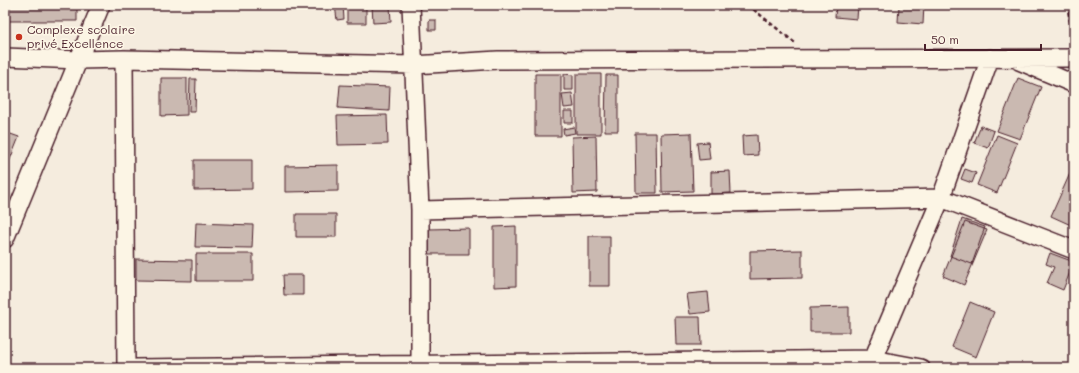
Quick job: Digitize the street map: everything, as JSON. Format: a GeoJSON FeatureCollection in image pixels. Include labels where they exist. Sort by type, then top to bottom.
{"type":"FeatureCollection","features":[{"type":"Feature","properties":{"kind":"street"},"geometry":{"type":"LineString","coordinates":[[5,239],[101,5]]}},
{"type":"Feature","properties":{"kind":"street"},"geometry":{"type":"LineString","coordinates":[[411,5],[420,210],[420,366]]}},
{"type":"Feature","properties":{"kind":"street"},"geometry":{"type":"LineString","coordinates":[[7,53],[79,60],[124,59],[413,65],[498,60],[1074,58]]}},
{"type":"Feature","properties":{"kind":"street"},"geometry":{"type":"LineString","coordinates":[[871,364],[942,198],[990,58]]}},
{"type":"Feature","properties":{"kind":"street"},"geometry":{"type":"LineString","coordinates":[[1010,58],[1074,84]]}},
{"type":"Feature","properties":{"kind":"street"},"geometry":{"type":"LineString","coordinates":[[124,59],[126,368]]}},
{"type":"Feature","properties":{"kind":"street"},"geometry":{"type":"LineString","coordinates":[[420,210],[942,198],[1074,250]]}},
{"type":"Feature","properties":{"kind":"street"},"geometry":{"type":"LineString","coordinates":[[136,368],[871,364],[921,368]]}},
{"type":"Feature","properties":{"kind":"path"},"geometry":{"type":"LineString","coordinates":[[748,5],[814,59]]}},
{"type":"Feature","properties":{"kind":"path"},"geometry":{"type":"LineString","coordinates":[[1067,5],[1074,43]]}},
{"type":"Feature","properties":{"kind":"building"},"geometry":{"type":"Polygon","coordinates":[[[5,5],[77,5],[77,21],[5,21],[5,5]]]}},
{"type":"Feature","properties":{"kind":"building"},"geometry":{"type":"Polygon","coordinates":[[[335,5],[343,5],[344,19],[337,20],[335,5]]]}},
{"type":"Feature","properties":{"kind":"building"},"geometry":{"type":"Polygon","coordinates":[[[347,5],[366,5],[366,23],[347,23],[347,5]]]}},
{"type":"Feature","properties":{"kind":"building"},"geometry":{"type":"Polygon","coordinates":[[[372,5],[390,5],[391,22],[373,23],[372,5]]]}},
{"type":"Feature","properties":{"kind":"building"},"geometry":{"type":"Polygon","coordinates":[[[836,5],[858,5],[857,19],[835,17],[836,5]]]}},
{"type":"Feature","properties":{"kind":"building"},"geometry":{"type":"Polygon","coordinates":[[[899,5],[924,5],[923,24],[898,22],[899,5]]]}},
{"type":"Feature","properties":{"kind":"building"},"geometry":{"type":"Polygon","coordinates":[[[429,20],[436,20],[436,30],[429,30],[429,20]]]}},
{"type":"Feature","properties":{"kind":"building"},"geometry":{"type":"Polygon","coordinates":[[[535,74],[561,74],[561,136],[535,136],[535,74]]]}},
{"type":"Feature","properties":{"kind":"building"},"geometry":{"type":"Polygon","coordinates":[[[564,74],[573,75],[573,90],[564,90],[564,74]]]}},
{"type":"Feature","properties":{"kind":"building"},"geometry":{"type":"Polygon","coordinates":[[[576,74],[601,74],[601,134],[576,134],[576,74]]]}},
{"type":"Feature","properties":{"kind":"building"},"geometry":{"type":"Polygon","coordinates":[[[606,75],[618,75],[618,131],[605,131],[606,75]]]}},
{"type":"Feature","properties":{"kind":"building"},"geometry":{"type":"Polygon","coordinates":[[[161,78],[187,78],[187,115],[161,116],[161,78]]]}},
{"type":"Feature","properties":{"kind":"building"},"geometry":{"type":"Polygon","coordinates":[[[1018,78],[1041,87],[1020,139],[997,131],[1018,78]]]}},
{"type":"Feature","properties":{"kind":"building"},"geometry":{"type":"Polygon","coordinates":[[[190,79],[196,79],[195,112],[189,112],[190,79]]]}},
{"type":"Feature","properties":{"kind":"building"},"geometry":{"type":"Polygon","coordinates":[[[340,85],[390,87],[389,111],[338,108],[340,85]]]}},
{"type":"Feature","properties":{"kind":"building"},"geometry":{"type":"Polygon","coordinates":[[[572,93],[574,107],[564,108],[562,94],[572,93]]]}},
{"type":"Feature","properties":{"kind":"building"},"geometry":{"type":"Polygon","coordinates":[[[564,111],[573,111],[573,123],[564,123],[564,111]]]}},
{"type":"Feature","properties":{"kind":"building"},"geometry":{"type":"Polygon","coordinates":[[[387,115],[388,144],[338,145],[337,116],[387,115]]]}},
{"type":"Feature","properties":{"kind":"building"},"geometry":{"type":"Polygon","coordinates":[[[981,126],[994,131],[988,148],[974,143],[981,126]]]}},
{"type":"Feature","properties":{"kind":"building"},"geometry":{"type":"Polygon","coordinates":[[[574,127],[575,133],[564,135],[563,129],[574,127]]]}},
{"type":"Feature","properties":{"kind":"building"},"geometry":{"type":"Polygon","coordinates":[[[5,132],[19,137],[9,162],[5,160],[5,132]]]}},
{"type":"Feature","properties":{"kind":"building"},"geometry":{"type":"Polygon","coordinates":[[[635,133],[656,133],[657,193],[636,193],[635,133]]]}},
{"type":"Feature","properties":{"kind":"building"},"geometry":{"type":"Polygon","coordinates":[[[691,133],[693,191],[662,192],[661,134],[691,133]]]}},
{"type":"Feature","properties":{"kind":"building"},"geometry":{"type":"Polygon","coordinates":[[[757,135],[758,155],[743,156],[742,136],[757,135]]]}},
{"type":"Feature","properties":{"kind":"building"},"geometry":{"type":"Polygon","coordinates":[[[997,135],[1017,143],[997,193],[977,185],[997,135]]]}},
{"type":"Feature","properties":{"kind":"building"},"geometry":{"type":"Polygon","coordinates":[[[596,136],[597,192],[573,193],[572,137],[596,136]]]}},
{"type":"Feature","properties":{"kind":"building"},"geometry":{"type":"Polygon","coordinates":[[[708,142],[710,159],[699,160],[697,143],[708,142]]]}},
{"type":"Feature","properties":{"kind":"building"},"geometry":{"type":"Polygon","coordinates":[[[194,160],[252,160],[252,189],[194,190],[194,160]]]}},
{"type":"Feature","properties":{"kind":"building"},"geometry":{"type":"Polygon","coordinates":[[[338,165],[338,191],[285,192],[285,166],[338,165]]]}},
{"type":"Feature","properties":{"kind":"building"},"geometry":{"type":"Polygon","coordinates":[[[965,169],[976,173],[972,183],[961,179],[965,169]]]}},
{"type":"Feature","properties":{"kind":"building"},"geometry":{"type":"Polygon","coordinates":[[[1072,169],[1074,170],[1073,226],[1051,216],[1072,169]]]}},
{"type":"Feature","properties":{"kind":"building"},"geometry":{"type":"Polygon","coordinates":[[[730,171],[731,193],[711,194],[711,172],[730,171]]]}},
{"type":"Feature","properties":{"kind":"building"},"geometry":{"type":"Polygon","coordinates":[[[5,178],[10,180],[5,192],[5,178]]]}},
{"type":"Feature","properties":{"kind":"building"},"geometry":{"type":"Polygon","coordinates":[[[296,214],[336,214],[336,237],[296,237],[296,214]]]}},
{"type":"Feature","properties":{"kind":"building"},"geometry":{"type":"Polygon","coordinates":[[[962,219],[985,227],[972,264],[950,256],[962,219]]]}},
{"type":"Feature","properties":{"kind":"building"},"geometry":{"type":"Polygon","coordinates":[[[965,222],[987,230],[964,285],[943,276],[965,222]]]}},
{"type":"Feature","properties":{"kind":"building"},"geometry":{"type":"Polygon","coordinates":[[[196,223],[253,225],[252,248],[195,247],[196,223]]]}},
{"type":"Feature","properties":{"kind":"building"},"geometry":{"type":"Polygon","coordinates":[[[516,226],[516,286],[494,287],[494,227],[516,226]]]}},
{"type":"Feature","properties":{"kind":"building"},"geometry":{"type":"Polygon","coordinates":[[[469,228],[469,254],[429,254],[429,229],[469,228]]]}},
{"type":"Feature","properties":{"kind":"building"},"geometry":{"type":"Polygon","coordinates":[[[589,236],[610,236],[610,286],[589,286],[589,236]]]}},
{"type":"Feature","properties":{"kind":"building"},"geometry":{"type":"Polygon","coordinates":[[[802,250],[802,278],[750,279],[750,251],[802,250]]]}},
{"type":"Feature","properties":{"kind":"building"},"geometry":{"type":"Polygon","coordinates":[[[1050,253],[1074,262],[1063,290],[1047,283],[1054,267],[1046,264],[1050,253]]]}},
{"type":"Feature","properties":{"kind":"building"},"geometry":{"type":"Polygon","coordinates":[[[196,254],[253,254],[253,281],[196,281],[196,254]]]}},
{"type":"Feature","properties":{"kind":"building"},"geometry":{"type":"Polygon","coordinates":[[[136,259],[192,260],[192,281],[136,280],[136,259]]]}},
{"type":"Feature","properties":{"kind":"building"},"geometry":{"type":"Polygon","coordinates":[[[283,275],[303,275],[303,295],[284,295],[283,275]]]}},
{"type":"Feature","properties":{"kind":"building"},"geometry":{"type":"Polygon","coordinates":[[[708,292],[710,312],[690,314],[687,294],[708,292]]]}},
{"type":"Feature","properties":{"kind":"building"},"geometry":{"type":"Polygon","coordinates":[[[970,302],[994,312],[976,357],[952,347],[970,302]]]}},
{"type":"Feature","properties":{"kind":"building"},"geometry":{"type":"Polygon","coordinates":[[[849,307],[849,332],[810,332],[810,308],[849,307]]]}},
{"type":"Feature","properties":{"kind":"building"},"geometry":{"type":"Polygon","coordinates":[[[675,317],[700,317],[701,345],[676,345],[675,317]]]}},
{"type":"Feature","properties":{"kind":"place","name":"Complexe scolaire privé Excellence"},"geometry":{"type":"Point","coordinates":[19,37]}}]}
